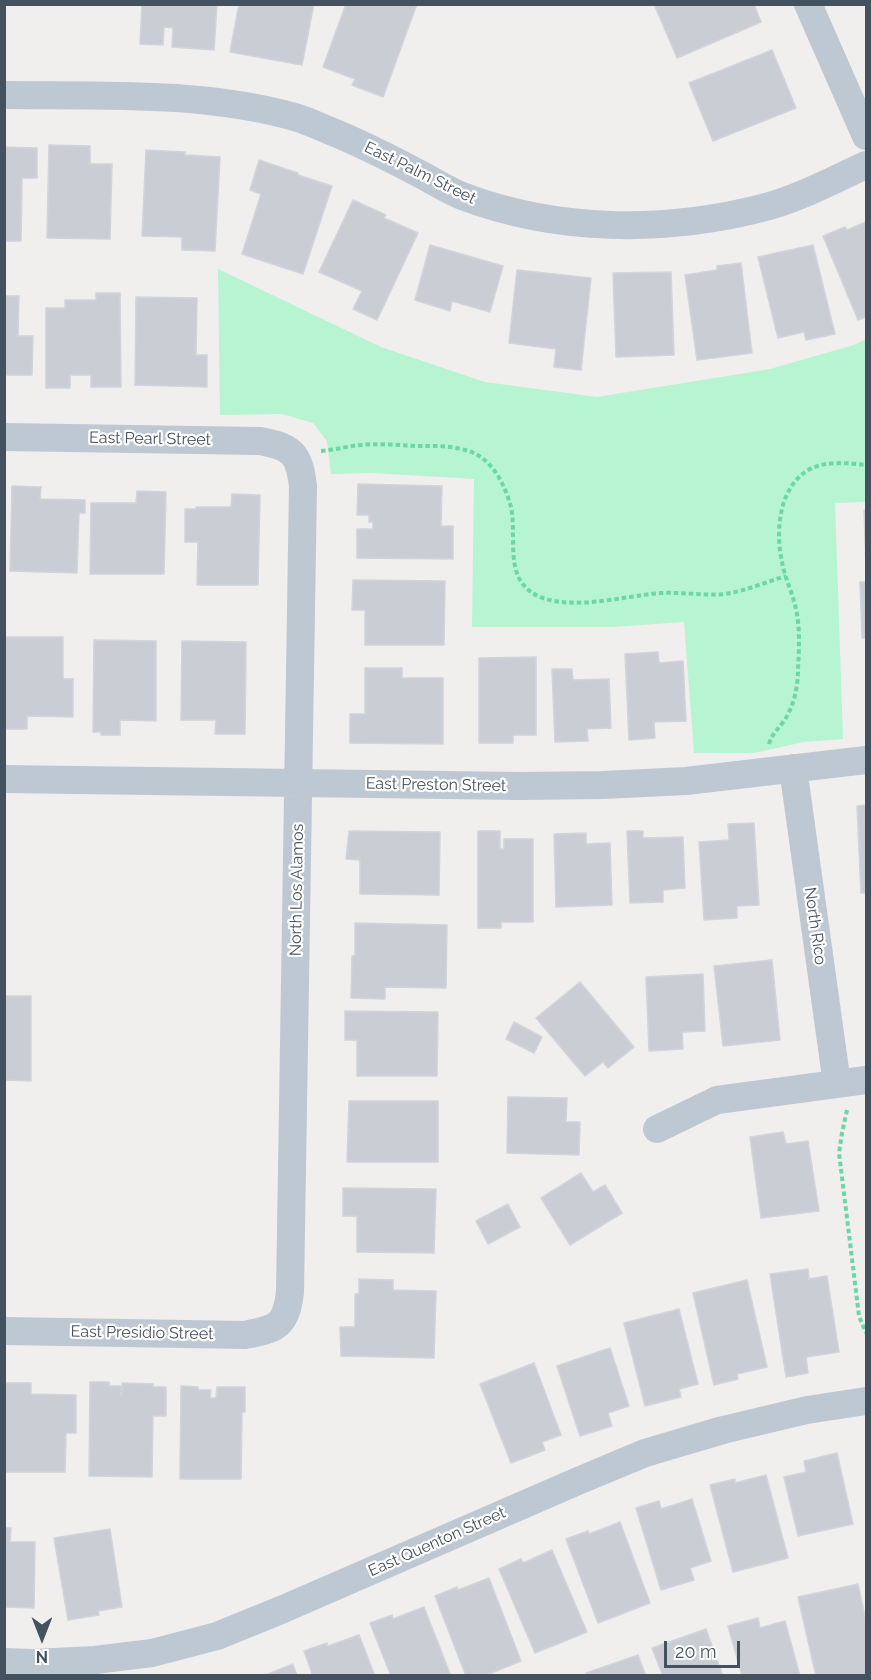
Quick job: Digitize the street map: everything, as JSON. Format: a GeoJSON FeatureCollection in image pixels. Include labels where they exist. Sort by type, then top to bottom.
{"type":"FeatureCollection","features":[{"type":"Feature","properties":{"kind":"street"},"geometry":{"type":"LineString","coordinates":[[808,4],[867,136]]}},
{"type":"Feature","properties":{"kind":"street","name":"East Palm Street"},"geometry":{"type":"LineString","coordinates":[[4,94],[181,98],[244,105],[300,118],[393,160],[461,195],[519,214],[574,223],[664,224],[714,218],[763,208],[867,165]]}},
{"type":"Feature","properties":{"kind":"street","name":"East Pearl Street"},"geometry":{"type":"LineString","coordinates":[[4,437],[260,441],[279,445],[293,454]]}},
{"type":"Feature","properties":{"kind":"street","name":"North Los Alamos"},"geometry":{"type":"LineString","coordinates":[[279,1325],[288,1311],[291,1292],[303,486],[301,469],[293,454]]}},
{"type":"Feature","properties":{"kind":"street","name":"East Preston Street"},"geometry":{"type":"LineString","coordinates":[[4,779],[520,786],[603,785],[686,781],[867,760]]}},
{"type":"Feature","properties":{"kind":"street","name":"North Rico"},"geometry":{"type":"LineString","coordinates":[[781,770],[850,1082]]}},
{"type":"Feature","properties":{"kind":"street"},"geometry":{"type":"LineString","coordinates":[[657,1130],[717,1100],[850,1082]]}},
{"type":"Feature","properties":{"kind":"street","name":"East Presidio Street"},"geometry":{"type":"LineString","coordinates":[[4,1331],[245,1335],[264,1332],[279,1325]]}},
{"type":"Feature","properties":{"kind":"street","name":"East Quenton Street"},"geometry":{"type":"LineString","coordinates":[[4,1662],[95,1660],[152,1653],[217,1636],[645,1453],[733,1427],[807,1410],[867,1401]]}},
{"type":"Feature","properties":{"kind":"path"},"geometry":{"type":"LineString","coordinates":[[293,454],[362,445],[447,446],[468,450],[494,469],[503,484],[511,508],[517,572],[523,584],[535,594],[548,600],[566,603],[662,593],[725,594],[786,576]]}},
{"type":"Feature","properties":{"kind":"path"},"geometry":{"type":"LineString","coordinates":[[781,770],[767,747],[773,733],[791,708],[796,690],[798,632],[797,613],[781,560],[779,518],[786,497],[796,481],[811,469],[843,463],[867,465]]}},
{"type":"Feature","properties":{"kind":"path"},"geometry":{"type":"LineString","coordinates":[[850,1082],[839,1154],[859,1316],[867,1333]]}},
{"type":"Feature","properties":{"kind":"green space"},"geometry":{"type":"Polygon","coordinates":[[[218,269],[381,347],[485,382],[597,397],[770,369],[854,345],[866,339],[866,502],[835,503],[843,739],[804,742],[754,753],[694,753],[684,622],[613,627],[472,627],[474,479],[373,473],[331,474],[327,441],[313,423],[282,414],[220,415],[218,269]]]}},
{"type":"Feature","properties":{"kind":"building"},"geometry":{"type":"Polygon","coordinates":[[[142,4],[217,4],[214,50],[172,47],[173,28],[164,27],[163,45],[140,44],[142,4]]]}},
{"type":"Feature","properties":{"kind":"building"},"geometry":{"type":"Polygon","coordinates":[[[239,4],[314,4],[302,65],[230,52],[239,4]]]}},
{"type":"Feature","properties":{"kind":"building"},"geometry":{"type":"Polygon","coordinates":[[[346,4],[417,4],[383,97],[352,85],[355,79],[323,67],[346,4]]]}},
{"type":"Feature","properties":{"kind":"building"},"geometry":{"type":"Polygon","coordinates":[[[654,4],[754,4],[761,22],[677,58],[654,4]]]}},
{"type":"Feature","properties":{"kind":"building"},"geometry":{"type":"Polygon","coordinates":[[[772,50],[796,108],[713,141],[689,83],[772,50]]]}},
{"type":"Feature","properties":{"kind":"building"},"geometry":{"type":"Polygon","coordinates":[[[49,145],[90,146],[90,164],[112,164],[110,239],[47,238],[49,145]]]}},
{"type":"Feature","properties":{"kind":"building"},"geometry":{"type":"Polygon","coordinates":[[[4,147],[37,148],[37,178],[22,178],[21,241],[4,241],[4,147]]]}},
{"type":"Feature","properties":{"kind":"building"},"geometry":{"type":"Polygon","coordinates":[[[146,150],[220,157],[215,251],[182,250],[182,237],[142,236],[146,150]]]}},
{"type":"Feature","properties":{"kind":"building"},"geometry":{"type":"Polygon","coordinates":[[[259,160],[332,186],[303,274],[242,254],[261,194],[250,190],[259,160]]]}},
{"type":"Feature","properties":{"kind":"building"},"geometry":{"type":"Polygon","coordinates":[[[353,200],[386,215],[384,218],[418,233],[377,320],[353,309],[362,291],[319,272],[353,200]]]}},
{"type":"Feature","properties":{"kind":"building"},"geometry":{"type":"Polygon","coordinates":[[[866,222],[866,317],[858,320],[823,236],[866,222]]]}},
{"type":"Feature","properties":{"kind":"building"},"geometry":{"type":"Polygon","coordinates":[[[430,245],[503,266],[490,312],[452,301],[450,311],[415,300],[430,245]]]}},
{"type":"Feature","properties":{"kind":"building"},"geometry":{"type":"Polygon","coordinates":[[[813,245],[835,334],[806,340],[804,332],[778,338],[758,257],[813,245]]]}},
{"type":"Feature","properties":{"kind":"building"},"geometry":{"type":"Polygon","coordinates":[[[741,263],[752,353],[697,360],[685,275],[717,270],[717,266],[741,263]]]}},
{"type":"Feature","properties":{"kind":"building"},"geometry":{"type":"Polygon","coordinates":[[[517,270],[591,278],[581,370],[554,367],[556,349],[509,343],[517,270]]]}},
{"type":"Feature","properties":{"kind":"building"},"geometry":{"type":"Polygon","coordinates":[[[671,272],[674,355],[616,357],[613,273],[671,272]]]}},
{"type":"Feature","properties":{"kind":"building"},"geometry":{"type":"Polygon","coordinates":[[[96,293],[120,293],[121,387],[91,387],[91,375],[70,375],[70,388],[46,388],[46,308],[65,308],[65,300],[96,300],[96,293]]]}},
{"type":"Feature","properties":{"kind":"building"},"geometry":{"type":"Polygon","coordinates":[[[4,296],[19,296],[18,336],[33,336],[32,375],[4,375],[4,296]]]}},
{"type":"Feature","properties":{"kind":"building"},"geometry":{"type":"Polygon","coordinates":[[[136,297],[197,298],[196,355],[207,355],[207,387],[135,385],[136,297]]]}},
{"type":"Feature","properties":{"kind":"building"},"geometry":{"type":"Polygon","coordinates":[[[358,484],[442,486],[441,526],[453,526],[453,559],[357,558],[357,529],[373,529],[373,522],[369,522],[369,515],[357,515],[358,484]]]}},
{"type":"Feature","properties":{"kind":"building"},"geometry":{"type":"Polygon","coordinates":[[[12,486],[41,487],[40,499],[85,500],[85,513],[79,513],[77,573],[10,571],[12,486]]]}},
{"type":"Feature","properties":{"kind":"building"},"geometry":{"type":"Polygon","coordinates":[[[137,491],[166,492],[164,574],[90,574],[91,503],[136,503],[137,491]]]}},
{"type":"Feature","properties":{"kind":"building"},"geometry":{"type":"Polygon","coordinates":[[[232,494],[260,495],[258,585],[197,585],[198,542],[185,542],[185,509],[231,507],[232,494]]]}},
{"type":"Feature","properties":{"kind":"building"},"geometry":{"type":"Polygon","coordinates":[[[866,510],[866,568],[864,511],[866,510]]]}},
{"type":"Feature","properties":{"kind":"building"},"geometry":{"type":"Polygon","coordinates":[[[353,580],[445,581],[444,645],[365,645],[365,610],[352,610],[353,580]]]}},
{"type":"Feature","properties":{"kind":"building"},"geometry":{"type":"Polygon","coordinates":[[[860,582],[866,582],[866,638],[862,638],[860,582]]]}},
{"type":"Feature","properties":{"kind":"building"},"geometry":{"type":"Polygon","coordinates":[[[4,637],[63,637],[63,679],[73,679],[73,717],[27,716],[27,729],[4,729],[4,637]]]}},
{"type":"Feature","properties":{"kind":"building"},"geometry":{"type":"Polygon","coordinates":[[[94,640],[156,641],[156,721],[120,720],[120,735],[101,735],[101,732],[93,732],[94,640]]]}},
{"type":"Feature","properties":{"kind":"building"},"geometry":{"type":"Polygon","coordinates":[[[182,641],[246,642],[245,734],[215,734],[216,720],[181,720],[182,641]]]}},
{"type":"Feature","properties":{"kind":"building"},"geometry":{"type":"Polygon","coordinates":[[[658,652],[659,663],[683,661],[686,721],[654,722],[655,738],[629,740],[625,654],[658,652]]]}},
{"type":"Feature","properties":{"kind":"building"},"geometry":{"type":"Polygon","coordinates":[[[536,657],[536,735],[513,735],[513,743],[479,743],[479,658],[536,657]]]}},
{"type":"Feature","properties":{"kind":"building"},"geometry":{"type":"Polygon","coordinates":[[[365,668],[402,668],[402,678],[443,678],[443,744],[350,743],[350,714],[365,714],[365,668]]]}},
{"type":"Feature","properties":{"kind":"building"},"geometry":{"type":"Polygon","coordinates":[[[552,669],[572,669],[573,680],[609,679],[611,728],[587,729],[588,741],[555,742],[552,669]]]}},
{"type":"Feature","properties":{"kind":"building"},"geometry":{"type":"Polygon","coordinates":[[[866,805],[866,893],[861,893],[857,806],[866,805]]]}},
{"type":"Feature","properties":{"kind":"building"},"geometry":{"type":"Polygon","coordinates":[[[754,823],[759,905],[737,906],[737,918],[704,920],[699,842],[729,840],[728,824],[754,823]]]}},
{"type":"Feature","properties":{"kind":"building"},"geometry":{"type":"Polygon","coordinates":[[[349,831],[440,832],[439,895],[360,894],[360,860],[346,859],[349,831]]]}},
{"type":"Feature","properties":{"kind":"building"},"geometry":{"type":"Polygon","coordinates":[[[478,831],[500,831],[500,849],[504,849],[504,839],[533,839],[533,922],[501,922],[501,928],[478,928],[478,831]]]}},
{"type":"Feature","properties":{"kind":"building"},"geometry":{"type":"Polygon","coordinates":[[[627,831],[643,831],[643,838],[683,837],[685,888],[663,890],[663,902],[630,903],[627,831]]]}},
{"type":"Feature","properties":{"kind":"building"},"geometry":{"type":"Polygon","coordinates":[[[586,833],[586,844],[610,843],[612,905],[556,907],[554,834],[586,833]]]}},
{"type":"Feature","properties":{"kind":"building"},"geometry":{"type":"Polygon","coordinates":[[[355,923],[447,925],[446,988],[385,987],[385,999],[351,998],[355,923]]]}},
{"type":"Feature","properties":{"kind":"building"},"geometry":{"type":"Polygon","coordinates":[[[772,960],[780,1040],[723,1046],[714,966],[772,960]]]}},
{"type":"Feature","properties":{"kind":"building"},"geometry":{"type":"Polygon","coordinates":[[[703,974],[705,1031],[682,1032],[683,1049],[649,1051],[646,977],[703,974]]]}},
{"type":"Feature","properties":{"kind":"building"},"geometry":{"type":"Polygon","coordinates":[[[580,982],[634,1047],[608,1068],[603,1062],[585,1076],[536,1018],[580,982]]]}},
{"type":"Feature","properties":{"kind":"building"},"geometry":{"type":"Polygon","coordinates":[[[4,996],[31,996],[31,1081],[4,1080],[4,996]]]}},
{"type":"Feature","properties":{"kind":"building"},"geometry":{"type":"Polygon","coordinates":[[[345,1011],[438,1012],[437,1076],[357,1076],[357,1040],[345,1040],[345,1011]]]}},
{"type":"Feature","properties":{"kind":"building"},"geometry":{"type":"Polygon","coordinates":[[[514,1022],[542,1037],[534,1053],[506,1039],[514,1022]]]}},
{"type":"Feature","properties":{"kind":"building"},"geometry":{"type":"Polygon","coordinates":[[[508,1097],[567,1098],[566,1122],[580,1122],[579,1155],[507,1153],[508,1097]]]}},
{"type":"Feature","properties":{"kind":"building"},"geometry":{"type":"Polygon","coordinates":[[[349,1101],[438,1101],[438,1162],[347,1162],[349,1101]]]}},
{"type":"Feature","properties":{"kind":"building"},"geometry":{"type":"Polygon","coordinates":[[[783,1132],[786,1144],[808,1141],[819,1211],[761,1218],[750,1137],[783,1132]]]}},
{"type":"Feature","properties":{"kind":"building"},"geometry":{"type":"Polygon","coordinates":[[[581,1173],[593,1192],[605,1185],[622,1213],[570,1245],[541,1198],[581,1173]]]}},
{"type":"Feature","properties":{"kind":"building"},"geometry":{"type":"Polygon","coordinates":[[[343,1188],[436,1189],[434,1253],[357,1252],[357,1216],[343,1216],[343,1188]]]}},
{"type":"Feature","properties":{"kind":"building"},"geometry":{"type":"Polygon","coordinates":[[[508,1204],[520,1227],[488,1244],[476,1221],[508,1204]]]}},
{"type":"Feature","properties":{"kind":"building"},"geometry":{"type":"Polygon","coordinates":[[[808,1269],[809,1279],[827,1276],[839,1352],[806,1357],[808,1373],[786,1377],[770,1274],[808,1269]]]}},
{"type":"Feature","properties":{"kind":"building"},"geometry":{"type":"Polygon","coordinates":[[[359,1279],[393,1280],[393,1290],[436,1291],[434,1358],[341,1356],[340,1327],[355,1327],[355,1294],[359,1294],[359,1279]]]}},
{"type":"Feature","properties":{"kind":"building"},"geometry":{"type":"Polygon","coordinates":[[[747,1280],[767,1367],[737,1374],[738,1379],[714,1385],[693,1293],[747,1280]]]}},
{"type":"Feature","properties":{"kind":"building"},"geometry":{"type":"Polygon","coordinates":[[[679,1309],[698,1384],[679,1389],[681,1397],[645,1406],[624,1323],[679,1309]]]}},
{"type":"Feature","properties":{"kind":"building"},"geometry":{"type":"Polygon","coordinates":[[[610,1348],[629,1406],[608,1413],[612,1426],[580,1436],[557,1366],[610,1348]]]}},
{"type":"Feature","properties":{"kind":"building"},"geometry":{"type":"Polygon","coordinates":[[[534,1363],[561,1435],[542,1442],[545,1450],[511,1463],[480,1384],[534,1363]]]}},
{"type":"Feature","properties":{"kind":"building"},"geometry":{"type":"Polygon","coordinates":[[[90,1382],[109,1382],[109,1386],[121,1386],[121,1396],[122,1383],[153,1384],[153,1387],[166,1387],[166,1416],[153,1416],[152,1477],[89,1476],[90,1382]]]}},
{"type":"Feature","properties":{"kind":"building"},"geometry":{"type":"Polygon","coordinates":[[[4,1383],[31,1383],[31,1394],[76,1395],[76,1433],[66,1433],[65,1472],[4,1472],[4,1383]]]}},
{"type":"Feature","properties":{"kind":"building"},"geometry":{"type":"Polygon","coordinates":[[[181,1386],[211,1390],[210,1398],[216,1398],[217,1387],[245,1387],[245,1412],[242,1412],[241,1479],[180,1479],[181,1386]]]}},
{"type":"Feature","properties":{"kind":"building"},"geometry":{"type":"Polygon","coordinates":[[[837,1453],[853,1524],[798,1536],[784,1477],[806,1472],[804,1461],[837,1453]]]}},
{"type":"Feature","properties":{"kind":"building"},"geometry":{"type":"Polygon","coordinates":[[[766,1475],[788,1558],[733,1572],[710,1485],[735,1479],[735,1483],[766,1475]]]}},
{"type":"Feature","properties":{"kind":"building"},"geometry":{"type":"Polygon","coordinates":[[[692,1499],[711,1561],[690,1568],[694,1580],[661,1590],[636,1508],[659,1501],[661,1509],[692,1499]]]}},
{"type":"Feature","properties":{"kind":"building"},"geometry":{"type":"Polygon","coordinates":[[[620,1522],[650,1603],[598,1623],[566,1539],[588,1531],[589,1534],[620,1522]]]}},
{"type":"Feature","properties":{"kind":"building"},"geometry":{"type":"Polygon","coordinates":[[[4,1528],[11,1528],[10,1542],[35,1542],[34,1608],[4,1607],[4,1528]]]}},
{"type":"Feature","properties":{"kind":"building"},"geometry":{"type":"Polygon","coordinates":[[[110,1529],[122,1607],[98,1611],[99,1615],[68,1620],[54,1538],[110,1529]]]}},
{"type":"Feature","properties":{"kind":"building"},"geometry":{"type":"Polygon","coordinates":[[[552,1550],[587,1632],[535,1653],[499,1569],[521,1559],[523,1563],[552,1550]]]}},
{"type":"Feature","properties":{"kind":"building"},"geometry":{"type":"Polygon","coordinates":[[[489,1578],[521,1661],[484,1676],[466,1676],[435,1596],[489,1578]]]}},
{"type":"Feature","properties":{"kind":"building"},"geometry":{"type":"Polygon","coordinates":[[[858,1584],[866,1621],[866,1676],[816,1676],[798,1597],[858,1584]]]}},
{"type":"Feature","properties":{"kind":"building"},"geometry":{"type":"Polygon","coordinates":[[[424,1607],[451,1676],[391,1676],[370,1623],[392,1615],[393,1619],[424,1607]]]}},
{"type":"Feature","properties":{"kind":"building"},"geometry":{"type":"Polygon","coordinates":[[[758,1618],[760,1628],[785,1621],[800,1676],[742,1676],[728,1626],[758,1618]]]}},
{"type":"Feature","properties":{"kind":"building"},"geometry":{"type":"Polygon","coordinates":[[[706,1629],[723,1676],[663,1676],[652,1648],[706,1629]]]}},
{"type":"Feature","properties":{"kind":"building"},"geometry":{"type":"Polygon","coordinates":[[[359,1635],[375,1676],[313,1676],[304,1651],[327,1643],[328,1646],[359,1635]]]}},
{"type":"Feature","properties":{"kind":"building"},"geometry":{"type":"Polygon","coordinates":[[[638,1655],[646,1676],[587,1676],[586,1673],[638,1655]]]}},
{"type":"Feature","properties":{"kind":"building"},"geometry":{"type":"Polygon","coordinates":[[[293,1664],[297,1676],[263,1676],[293,1664]]]}}]}
